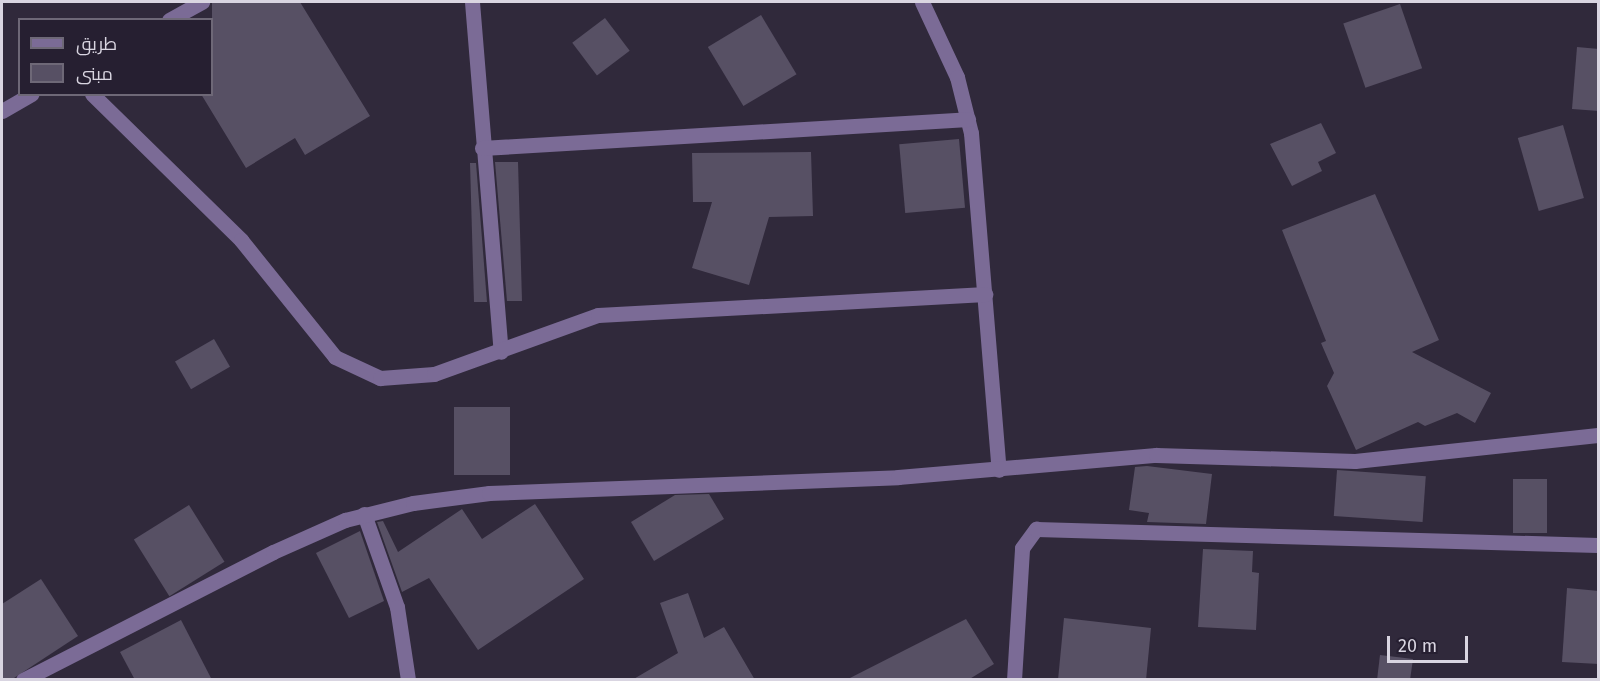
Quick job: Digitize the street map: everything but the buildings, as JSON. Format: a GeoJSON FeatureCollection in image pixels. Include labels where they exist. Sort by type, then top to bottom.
{"type":"FeatureCollection","features":[{"type":"Feature","properties":{"kind":"street"},"geometry":{"type":"LineString","coordinates":[[173,18],[202,2]]}},
{"type":"Feature","properties":{"kind":"street"},"geometry":{"type":"LineString","coordinates":[[472,2],[482,148],[501,351]]}},
{"type":"Feature","properties":{"kind":"street"},"geometry":{"type":"LineString","coordinates":[[922,2],[957,77],[968,119],[999,470]]}},
{"type":"Feature","properties":{"kind":"street"},"geometry":{"type":"LineString","coordinates":[[2,111],[28,96]]}},
{"type":"Feature","properties":{"kind":"street"},"geometry":{"type":"LineString","coordinates":[[94,96],[241,240],[326,347],[348,366],[380,378],[401,378],[501,351],[598,315],[985,294]]}},
{"type":"Feature","properties":{"kind":"street"},"geometry":{"type":"LineString","coordinates":[[482,148],[968,119]]}},
{"type":"Feature","properties":{"kind":"street"},"geometry":{"type":"LineString","coordinates":[[23,680],[273,552],[364,514],[489,493],[999,470],[1166,455],[1355,461],[1599,435]]}},
{"type":"Feature","properties":{"kind":"street"},"geometry":{"type":"LineString","coordinates":[[364,514],[398,607],[408,680]]}},
{"type":"Feature","properties":{"kind":"street"},"geometry":{"type":"LineString","coordinates":[[1014,680],[1022,548],[1036,529],[1599,545]]}}]}
